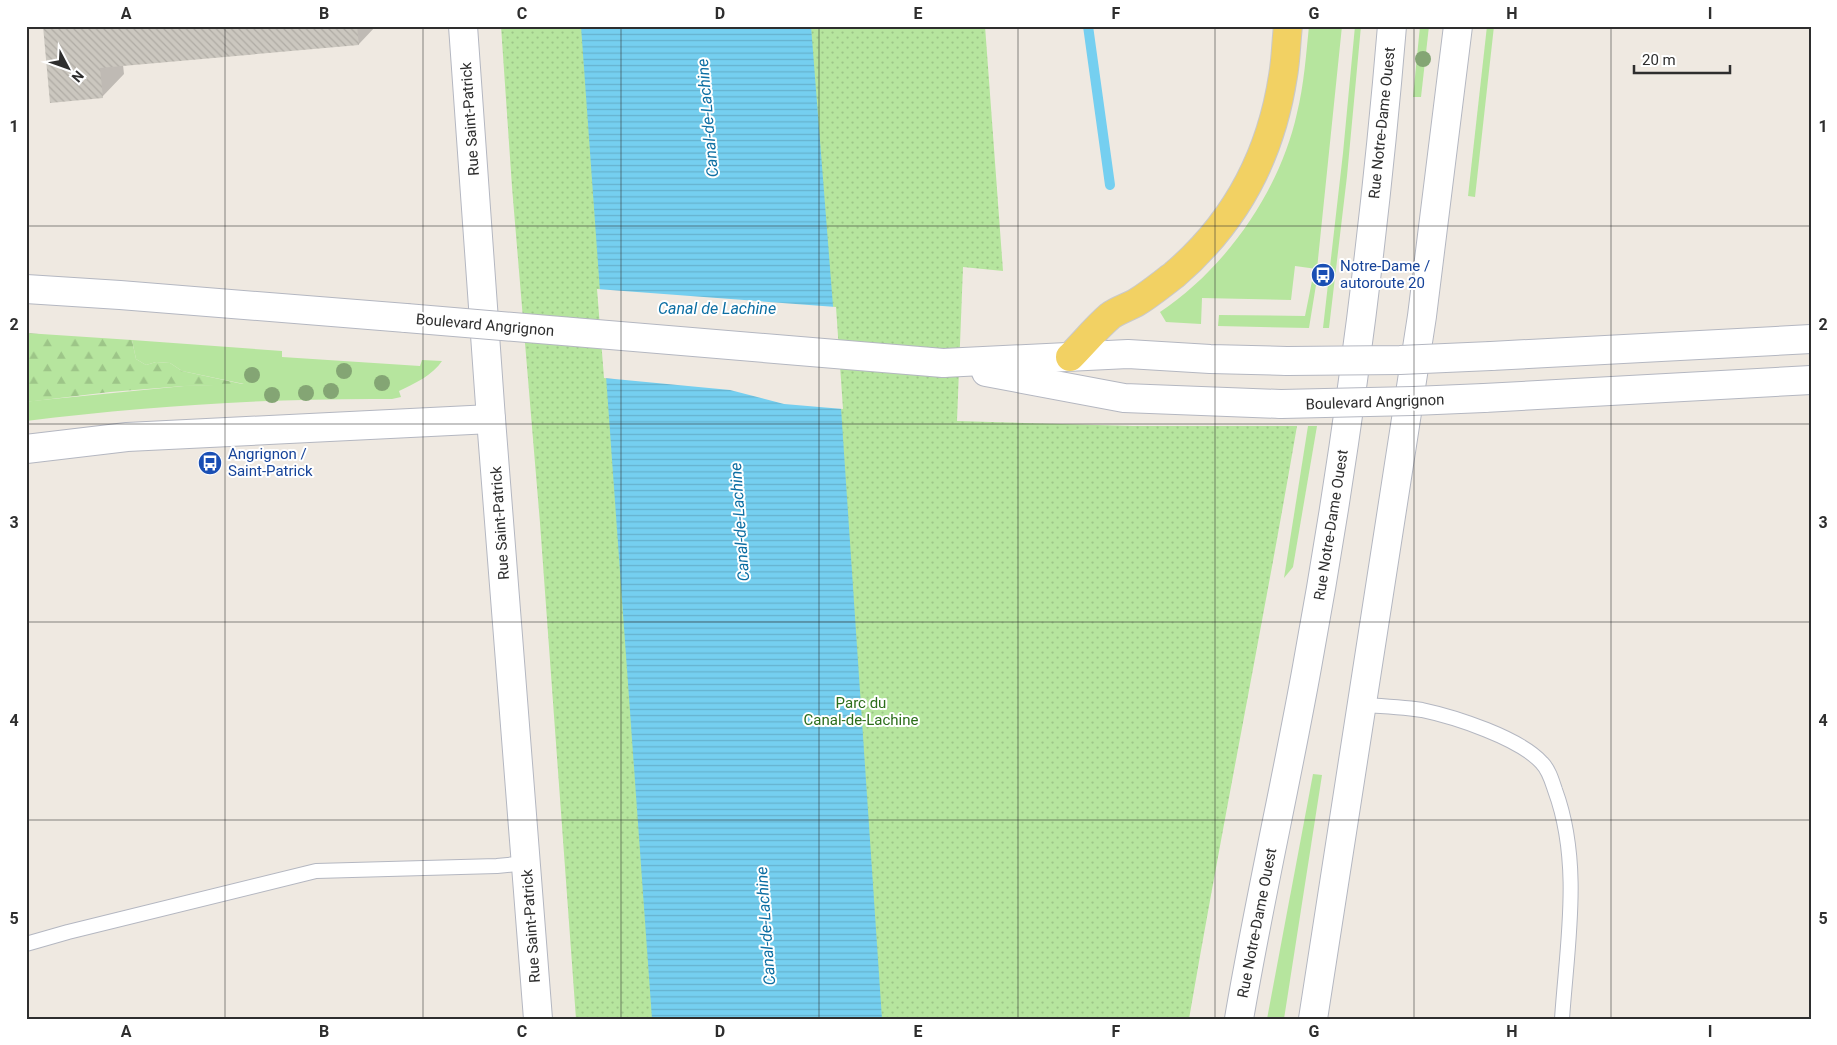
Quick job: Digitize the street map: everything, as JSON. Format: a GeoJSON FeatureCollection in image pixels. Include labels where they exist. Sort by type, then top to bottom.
{"type":"FeatureCollection","features":[{"type":"Feature","properties":{"kind":"main road","name":"Rue Saint-Patrick"},"geometry":{"type":"LineString","coordinates":[[463,26],[491,419],[538,1019]]}},
{"type":"Feature","properties":{"kind":"main road"},"geometry":{"type":"LineString","coordinates":[[1070,357],[1111,315],[1136,303],[1151,293],[1195,256],[1235,207],[1250,182],[1270,129],[1283,75],[1288,26]]}},
{"type":"Feature","properties":{"kind":"main road","name":"Rue Notre-Dame Ouest"},"geometry":{"type":"LineString","coordinates":[[1239,1019],[1267,866],[1307,669],[1330,535],[1366,281],[1392,26]]}},
{"type":"Feature","properties":{"kind":"main road"},"geometry":{"type":"LineString","coordinates":[[1313,1019],[1422,316],[1458,26]]}},
{"type":"Feature","properties":{"kind":"main road","name":"Boulevard Angrignon"},"geometry":{"type":"LineString","coordinates":[[26,289],[406,318],[943,363],[1124,398],[1281,404],[1413,402],[1811,380]]}},
{"type":"Feature","properties":{"kind":"main road","name":"Boulevard Angrignon"},"geometry":{"type":"LineString","coordinates":[[943,363],[1128,354],[1287,361],[1400,360],[1811,339]]}},
{"type":"Feature","properties":{"kind":"main road"},"geometry":{"type":"LineString","coordinates":[[26,449],[127,437],[491,419]]}},
{"type":"Feature","properties":{"kind":"lane"},"geometry":{"type":"LineString","coordinates":[[1362,705],[1414,709],[1450,718],[1503,736],[1530,752],[1543,764],[1562,813],[1567,840],[1571,887],[1562,1019]]}},
{"type":"Feature","properties":{"kind":"lane"},"geometry":{"type":"LineString","coordinates":[[26,944],[316,871],[498,866],[527,863]]}},
{"type":"Feature","properties":{"kind":"green space","name":"Parc du Canal-de-Lachine"},"geometry":{"type":"Polygon","coordinates":[[[501,26],[985,26],[1003,271],[963,267],[957,421],[1133,426],[1297,426],[1189,1019],[576,1019],[501,26]]]}},
{"type":"Feature","properties":{"kind":"green space"},"geometry":{"type":"Polygon","coordinates":[[[1309,26],[1342,26],[1317,269],[1295,266],[1291,300],[1202,298],[1201,324],[1166,322],[1160,312],[1184,294],[1228,250],[1264,199],[1278,171],[1289,142],[1299,102],[1305,70],[1309,26]]]}},
{"type":"Feature","properties":{"kind":"green space"},"geometry":{"type":"Polygon","coordinates":[[[1355,26],[1361,26],[1347,176],[1329,328],[1323,328],[1343,153],[1355,26]]]}},
{"type":"Feature","properties":{"kind":"green space"},"geometry":{"type":"Polygon","coordinates":[[[1420,26],[1429,26],[1421,97],[1413,97],[1420,26]]]}},
{"type":"Feature","properties":{"kind":"green space"},"geometry":{"type":"Polygon","coordinates":[[[1487,26],[1494,26],[1475,197],[1468,196],[1487,26]]]}},
{"type":"Feature","properties":{"kind":"green space"},"geometry":{"type":"Polygon","coordinates":[[[1312,281],[1316,285],[1309,328],[1218,326],[1219,315],[1305,316],[1312,281]]]}},
{"type":"Feature","properties":{"kind":"green space"},"geometry":{"type":"Polygon","coordinates":[[[26,333],[132,340],[136,359],[146,365],[156,362],[170,363],[182,371],[247,385],[184,386],[26,402],[26,333]]]}},
{"type":"Feature","properties":{"kind":"green space"},"geometry":{"type":"Polygon","coordinates":[[[132,340],[282,351],[282,357],[420,366],[422,360],[442,361],[428,375],[399,391],[401,397],[392,399],[300,400],[209,404],[26,421],[26,402],[184,386],[244,384],[182,371],[170,363],[156,362],[146,365],[136,359],[132,340]]]}},
{"type":"Feature","properties":{"kind":"green space"},"geometry":{"type":"Polygon","coordinates":[[[1308,426],[1317,426],[1293,567],[1284,578],[1308,426]]]}},
{"type":"Feature","properties":{"kind":"green space"},"geometry":{"type":"Polygon","coordinates":[[[1313,774],[1322,775],[1284,1019],[1267,1019],[1313,774]]]}},
{"type":"Feature","properties":{"kind":"water","name":"Canal de Lachine"},"geometry":{"type":"Polygon","coordinates":[[[581,26],[811,26],[841,408],[882,1019],[652,1019],[581,26]]]}},
{"type":"Feature","properties":{"kind":"pier"},"geometry":{"type":"Polygon","coordinates":[[[597,289],[836,307],[843,409],[784,404],[730,390],[604,378],[597,289]]]}},
{"type":"Feature","properties":{"kind":"building"},"geometry":{"type":"Polygon","coordinates":[[[43,26],[357,26],[359,45],[100,68],[103,98],[50,103],[43,26]]]}},
{"type":"Feature","properties":{"kind":"waterway"},"geometry":{"type":"LineString","coordinates":[[1088,26],[1110,185]]}},
{"type":"Feature","properties":{"kind":"place","name":"Notre-Dame / autoroute 20"},"geometry":{"type":"Point","coordinates":[1323,275]}},
{"type":"Feature","properties":{"kind":"place","name":"Angrignon / Saint-Patrick"},"geometry":{"type":"Point","coordinates":[210,463]}},
{"type":"Feature","properties":{"kind":"water label","name":"Canal-de-Lachine"},"geometry":{"type":"Point","coordinates":[707,118]}},
{"type":"Feature","properties":{"kind":"water label","name":"Canal-de-Lachine"},"geometry":{"type":"Point","coordinates":[739,522]}},
{"type":"Feature","properties":{"kind":"water label","name":"Canal-de-Lachine"},"geometry":{"type":"Point","coordinates":[765,926]}}]}
